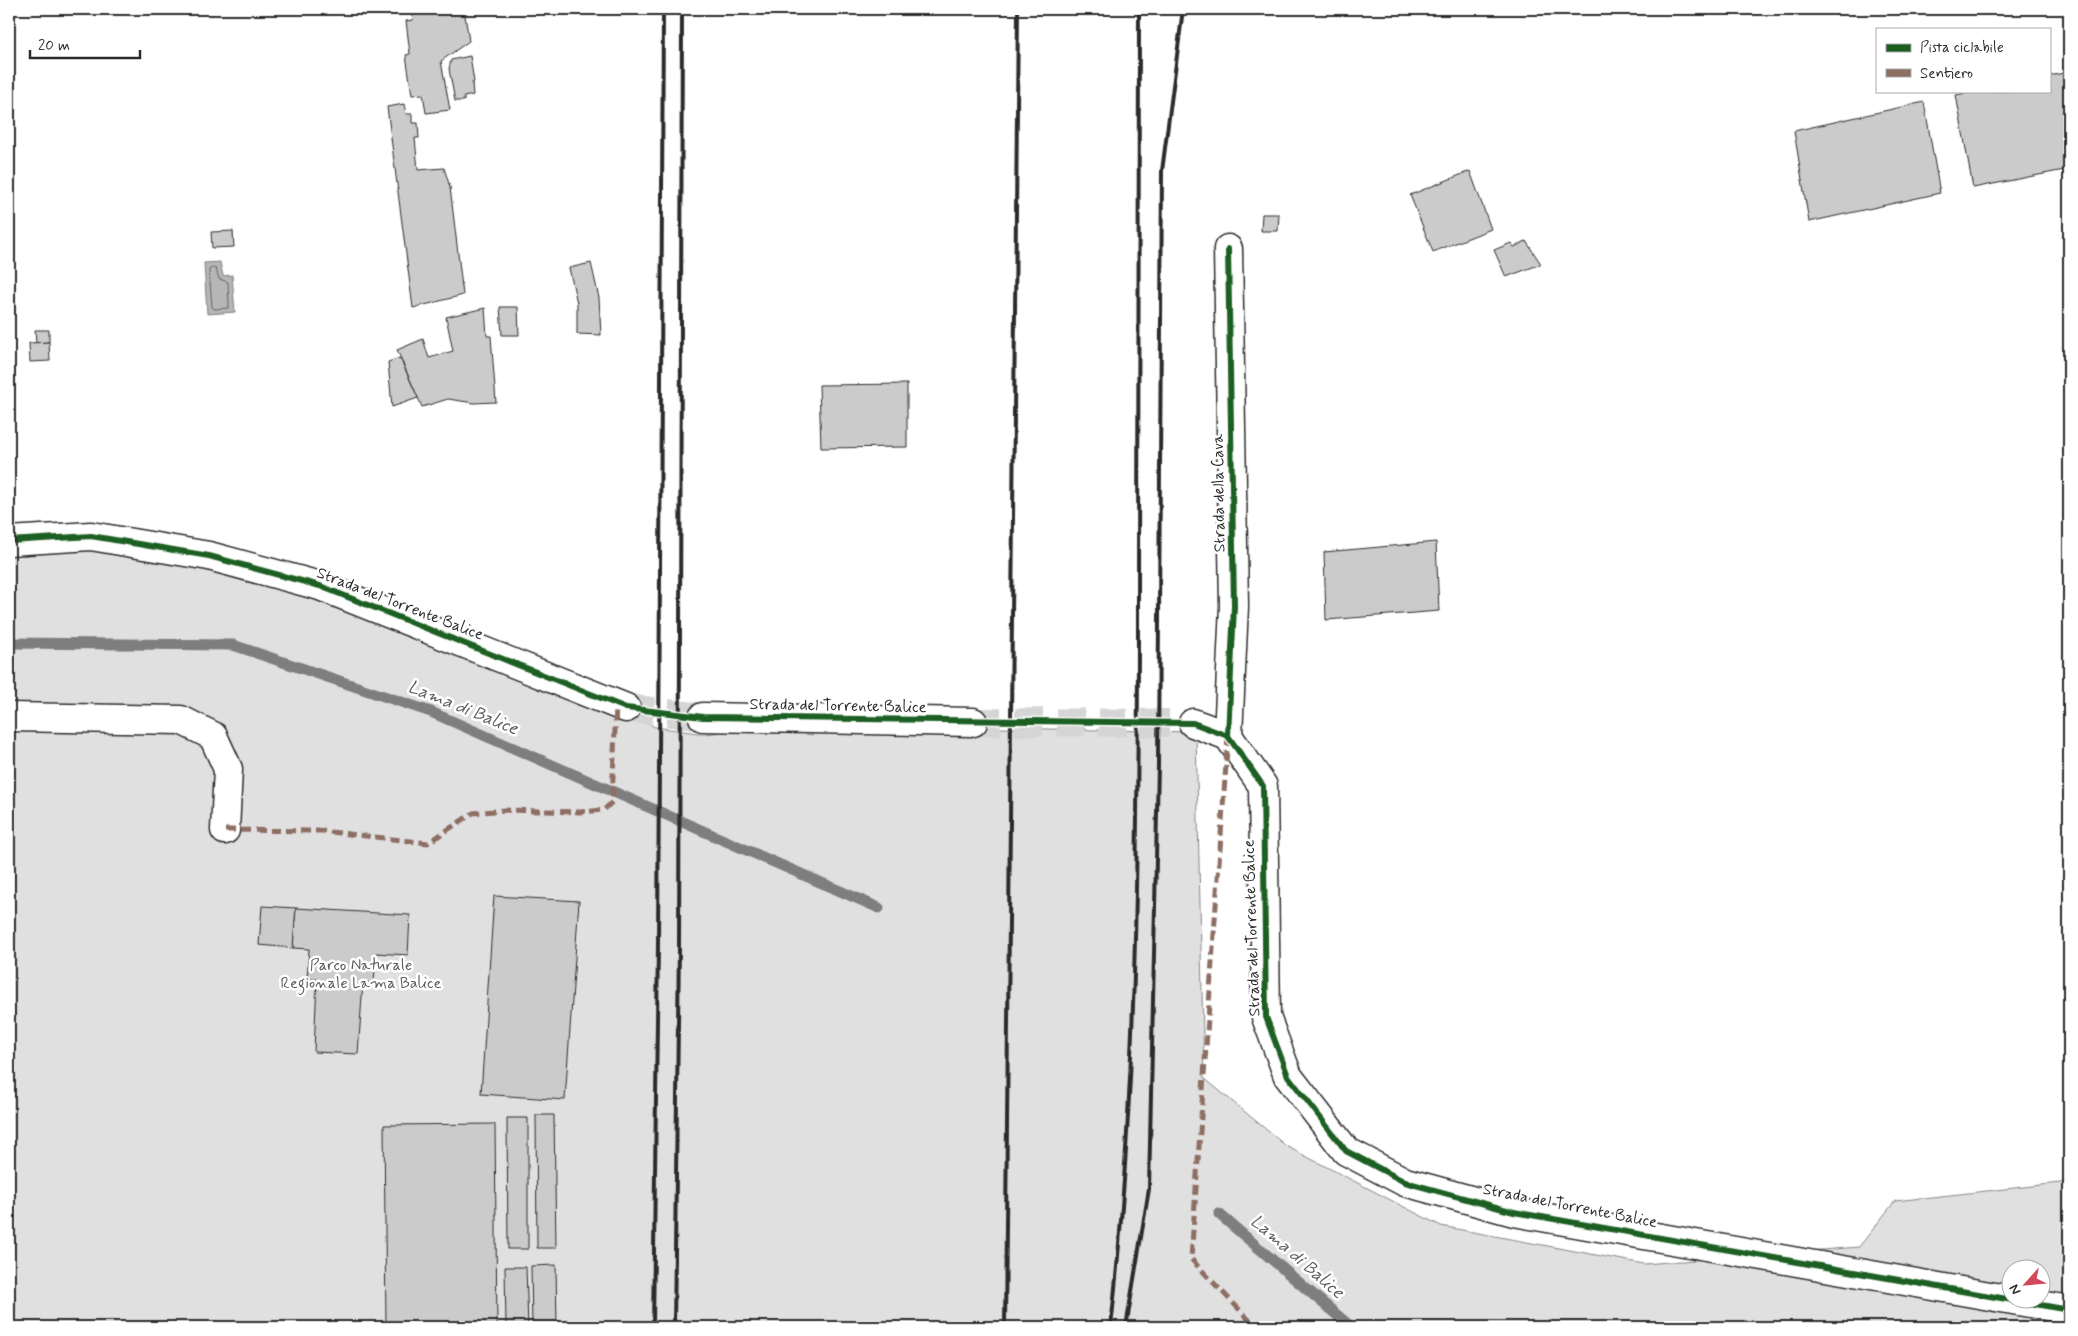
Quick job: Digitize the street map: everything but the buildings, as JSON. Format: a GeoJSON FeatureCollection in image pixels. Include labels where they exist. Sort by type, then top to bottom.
{"type":"FeatureCollection","features":[{"type":"Feature","properties":{"kind":"street","name":"Strada della Cava"},"geometry":{"type":"LineString","coordinates":[[1228,249],[1234,606],[1228,736]]}},
{"type":"Feature","properties":{"kind":"street","name":"Strada del Torrente Balice"},"geometry":{"type":"LineString","coordinates":[[9,541],[91,536],[209,556],[311,583],[626,708]]}},
{"type":"Feature","properties":{"kind":"street"},"geometry":{"type":"LineString","coordinates":[[9,717],[181,720],[214,736],[228,769],[225,830]]}},
{"type":"Feature","properties":{"kind":"street","name":"Strada del Torrente Balice"},"geometry":{"type":"LineString","coordinates":[[702,717],[973,722]]}},
{"type":"Feature","properties":{"kind":"street"},"geometry":{"type":"LineString","coordinates":[[1193,723],[1228,736]]}},
{"type":"Feature","properties":{"kind":"street","name":"Strada del Torrente Balice"},"geometry":{"type":"LineString","coordinates":[[1228,736],[1263,786],[1266,1017],[1288,1076],[1346,1150],[1405,1182],[1514,1212],[2069,1310]]}},
{"type":"Feature","properties":{"kind":"green space","name":"Parco Naturale Regionale Lama Balice"},"geometry":{"type":"Polygon","coordinates":[[[37,545],[221,563],[498,647],[655,727],[705,734],[886,714],[1000,728],[1196,732],[1204,1078],[1286,1146],[1441,1226],[1644,1264],[1859,1247],[1895,1201],[2069,1182],[2069,1327],[9,1327],[9,549],[37,545]]]}},
{"type":"Feature","properties":{"kind":"water"},"geometry":{"type":"Polygon","coordinates":[[[220,262],[223,276],[232,275],[235,312],[207,314],[204,263],[220,262]]]}},
{"type":"Feature","properties":{"kind":"waterway","name":"Lama di Balice"},"geometry":{"type":"LineString","coordinates":[[9,643],[233,645],[431,712],[879,908]]}},
{"type":"Feature","properties":{"kind":"waterway","name":"Lama di Balice"},"geometry":{"type":"LineString","coordinates":[[1219,1214],[1351,1327]]}},
{"type":"Feature","properties":{"kind":"tunnel"},"geometry":{"type":"LineString","coordinates":[[626,708],[703,717]]}},
{"type":"Feature","properties":{"kind":"tunnel"},"geometry":{"type":"LineString","coordinates":[[973,722],[1193,723]]}},
{"type":"Feature","properties":{"kind":"railway"},"geometry":{"type":"LineString","coordinates":[[653,1327],[658,945],[663,9]]}},
{"type":"Feature","properties":{"kind":"railway"},"geometry":{"type":"LineString","coordinates":[[674,1327],[679,947],[682,9]]}},
{"type":"Feature","properties":{"kind":"railway"},"geometry":{"type":"LineString","coordinates":[[1005,1327],[1018,9]]}},
{"type":"Feature","properties":{"kind":"railway"},"geometry":{"type":"LineString","coordinates":[[1111,1327],[1120,1237],[1131,1057],[1136,876],[1139,9]]}},
{"type":"Feature","properties":{"kind":"railway"},"geometry":{"type":"LineString","coordinates":[[1126,1327],[1149,1189],[1158,765],[1162,171],[1183,9]]}},
{"type":"Feature","properties":{"kind":"marked path"},"geometry":{"type":"LineString","coordinates":[[225,830],[322,831],[428,843],[473,813],[505,810],[580,812],[604,810],[612,802],[616,705]]}},
{"type":"Feature","properties":{"kind":"marked path"},"geometry":{"type":"LineString","coordinates":[[1228,736],[1191,1259],[1256,1327]]}},
{"type":"Feature","properties":{"kind":"cycle path"},"geometry":{"type":"LineString","coordinates":[[1228,249],[1234,606],[1228,736]]}},
{"type":"Feature","properties":{"kind":"cycle path"},"geometry":{"type":"LineString","coordinates":[[9,541],[91,536],[209,556],[320,586],[626,708],[703,717],[1193,723],[1228,736],[1263,786],[1266,1017],[1288,1076],[1346,1151],[1405,1182],[1514,1212],[2069,1310]]}}]}
